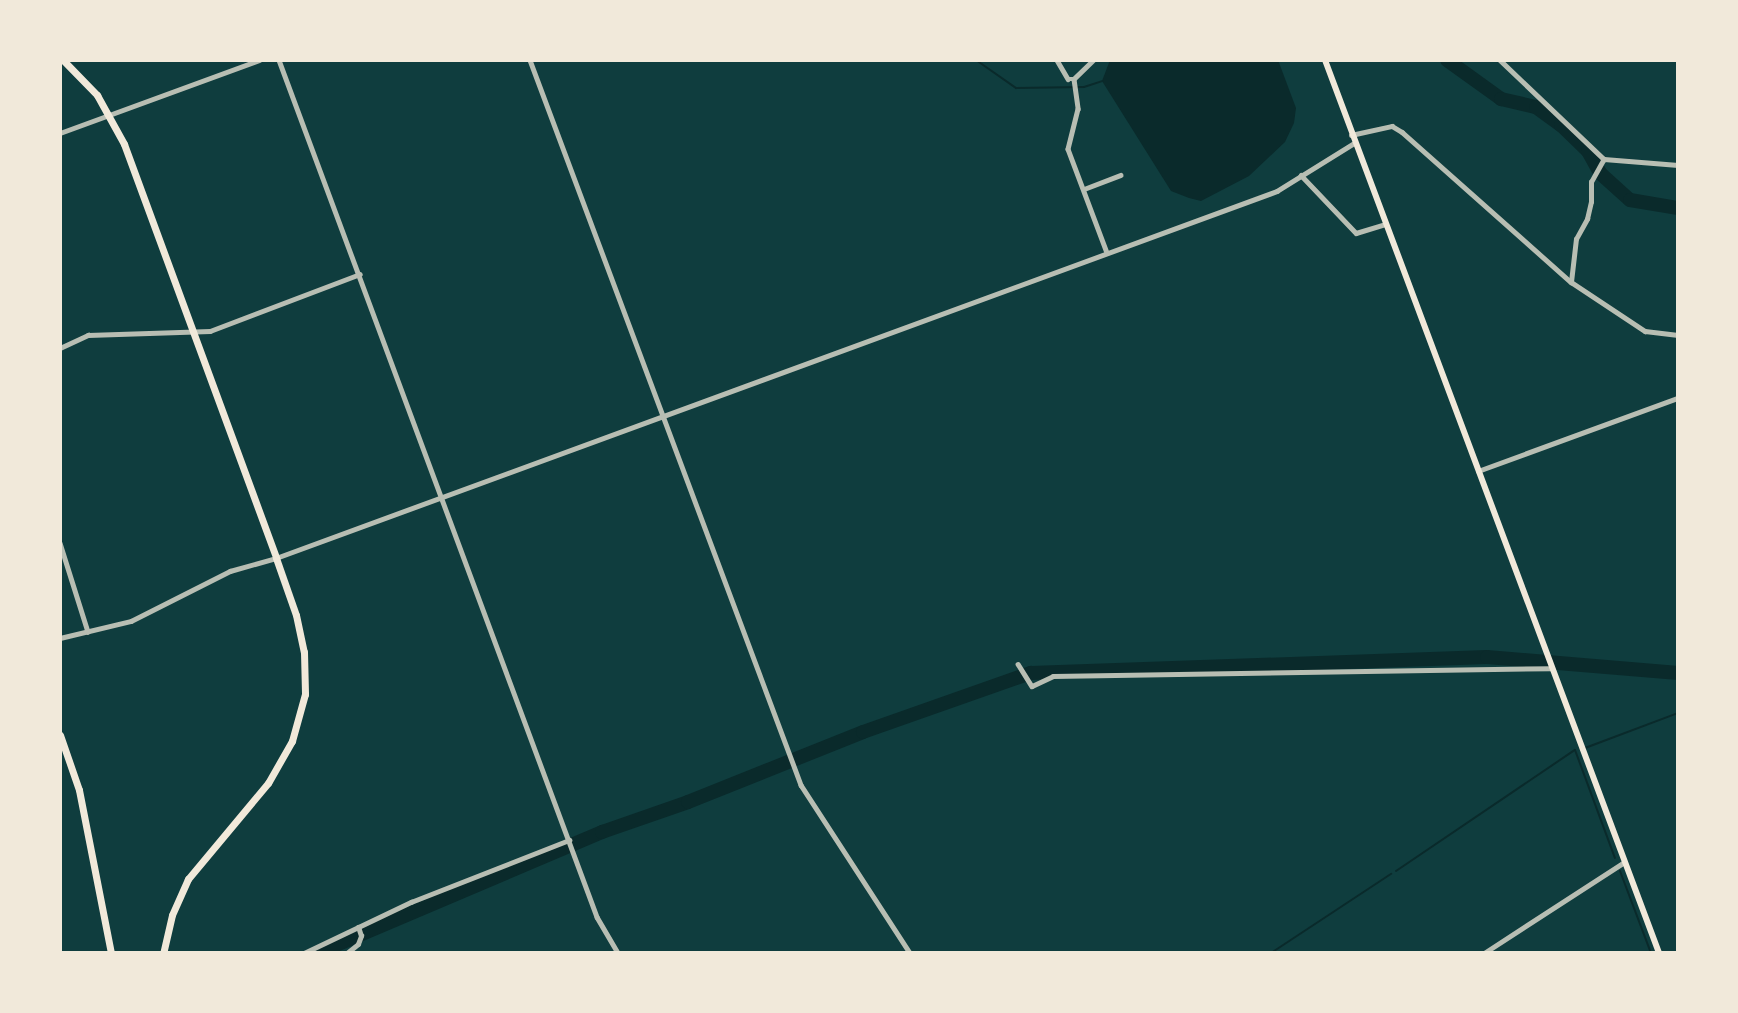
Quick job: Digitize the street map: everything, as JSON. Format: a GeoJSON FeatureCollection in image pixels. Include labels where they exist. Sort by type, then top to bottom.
{"type":"FeatureCollection","features":[{"type":"Feature","properties":{"kind":"main road"},"geometry":{"type":"LineString","coordinates":[[63,60],[85,80],[110,114],[194,332],[302,636],[306,674],[300,719],[292,741],[268,783],[188,879],[172,915],[163,953]]}},
{"type":"Feature","properties":{"kind":"main road"},"geometry":{"type":"LineString","coordinates":[[1325,60],[1351,135],[1659,953]]}},
{"type":"Feature","properties":{"kind":"main road"},"geometry":{"type":"LineString","coordinates":[[60,735],[79,790],[111,953]]}},
{"type":"Feature","properties":{"kind":"street"},"geometry":{"type":"LineString","coordinates":[[60,133],[259,60]]}},
{"type":"Feature","properties":{"kind":"street"},"geometry":{"type":"LineString","coordinates":[[279,60],[443,496],[597,917],[618,953]]}},
{"type":"Feature","properties":{"kind":"street"},"geometry":{"type":"LineString","coordinates":[[530,60],[801,785],[910,953]]}},
{"type":"Feature","properties":{"kind":"street"},"geometry":{"type":"LineString","coordinates":[[1057,60],[1068,78],[1074,79]]}},
{"type":"Feature","properties":{"kind":"street"},"geometry":{"type":"LineString","coordinates":[[1074,79],[1094,60]]}},
{"type":"Feature","properties":{"kind":"street"},"geometry":{"type":"LineString","coordinates":[[1500,60],[1604,159],[1678,165]]}},
{"type":"Feature","properties":{"kind":"street"},"geometry":{"type":"LineString","coordinates":[[1074,79],[1078,109],[1068,149],[1107,253]]}},
{"type":"Feature","properties":{"kind":"street"},"geometry":{"type":"LineString","coordinates":[[1351,135],[1392,126],[1402,132],[1571,282],[1646,331],[1678,336]]}},
{"type":"Feature","properties":{"kind":"street"},"geometry":{"type":"LineString","coordinates":[[60,638],[131,621],[208,580],[276,558],[1277,191],[1354,143]]}},
{"type":"Feature","properties":{"kind":"street"},"geometry":{"type":"LineString","coordinates":[[1571,282],[1576,239],[1587,219],[1591,202],[1591,182],[1604,159]]}},
{"type":"Feature","properties":{"kind":"street"},"geometry":{"type":"LineString","coordinates":[[1084,189],[1120,175]]}},
{"type":"Feature","properties":{"kind":"street"},"geometry":{"type":"LineString","coordinates":[[1301,175],[1356,233],[1385,224]]}},
{"type":"Feature","properties":{"kind":"street"},"geometry":{"type":"LineString","coordinates":[[60,348],[88,334],[210,331],[360,274]]}},
{"type":"Feature","properties":{"kind":"street"},"geometry":{"type":"LineString","coordinates":[[1478,471],[1678,398]]}},
{"type":"Feature","properties":{"kind":"street"},"geometry":{"type":"LineString","coordinates":[[60,543],[88,632]]}},
{"type":"Feature","properties":{"kind":"street"},"geometry":{"type":"LineString","coordinates":[[1018,664],[1032,686],[1053,676],[1551,666]]}},
{"type":"Feature","properties":{"kind":"street"},"geometry":{"type":"LineString","coordinates":[[304,953],[411,902],[569,840]]}},
{"type":"Feature","properties":{"kind":"street"},"geometry":{"type":"LineString","coordinates":[[1484,953],[1624,862]]}},
{"type":"Feature","properties":{"kind":"street"},"geometry":{"type":"LineString","coordinates":[[347,953],[361,936],[358,928]]}},
{"type":"Feature","properties":{"kind":"water"},"geometry":{"type":"Polygon","coordinates":[[[1110,60],[1278,60],[1296,108],[1294,123],[1285,142],[1249,176],[1201,201],[1189,198],[1171,191],[1102,81],[1110,60]]]}},
{"type":"Feature","properties":{"kind":"waterway"},"geometry":{"type":"LineString","coordinates":[[976,60],[1016,88],[1084,87],[1102,81]]}},
{"type":"Feature","properties":{"kind":"waterway"},"geometry":{"type":"LineString","coordinates":[[1447,60],[1501,99],[1536,107],[1561,125],[1588,151],[1601,174],[1630,200],[1678,208]]}},
{"type":"Feature","properties":{"kind":"waterway"},"geometry":{"type":"LineString","coordinates":[[317,953],[602,832],[688,802],[863,732],[1031,673],[1487,657],[1678,673]]}},
{"type":"Feature","properties":{"kind":"waterway"},"geometry":{"type":"LineString","coordinates":[[1585,748],[1678,713]]}},
{"type":"Feature","properties":{"kind":"waterway"},"geometry":{"type":"LineString","coordinates":[[1396,871],[1575,750],[1615,858]]}},
{"type":"Feature","properties":{"kind":"waterway"},"geometry":{"type":"LineString","coordinates":[[1620,871],[1651,953]]}},
{"type":"Feature","properties":{"kind":"waterway"},"geometry":{"type":"LineString","coordinates":[[1271,953],[1391,874]]}}]}
